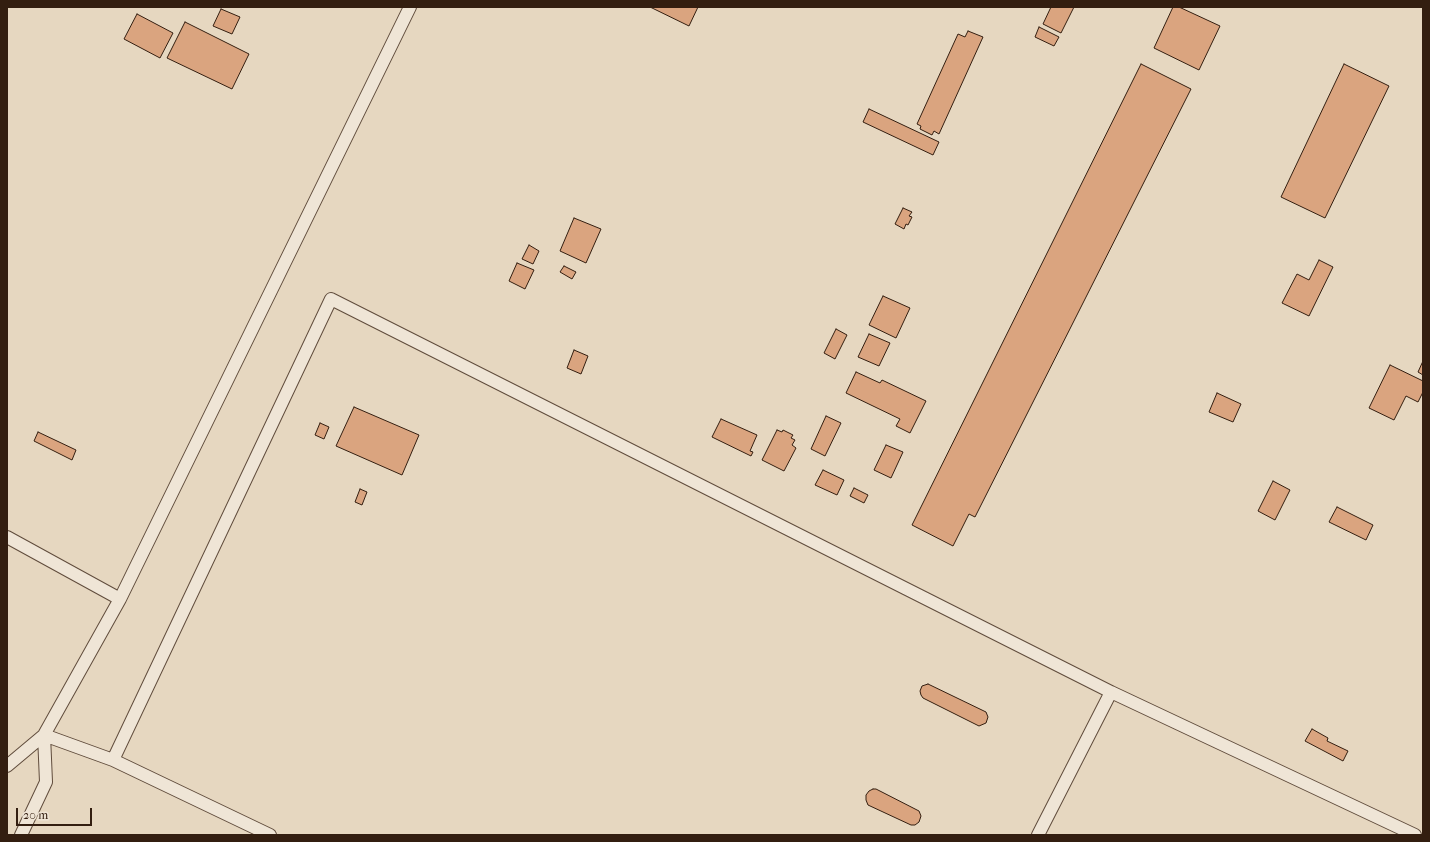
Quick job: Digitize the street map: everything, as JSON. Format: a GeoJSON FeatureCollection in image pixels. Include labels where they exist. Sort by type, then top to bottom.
{"type":"FeatureCollection","features":[{"type":"Feature","properties":{"kind":"lane"},"geometry":{"type":"LineString","coordinates":[[7,766],[44,735],[120,599],[410,7]]}},
{"type":"Feature","properties":{"kind":"lane"},"geometry":{"type":"LineString","coordinates":[[113,760],[331,299],[1111,692],[1415,835]]}},
{"type":"Feature","properties":{"kind":"lane"},"geometry":{"type":"LineString","coordinates":[[7,537],[120,599]]}},
{"type":"Feature","properties":{"kind":"lane"},"geometry":{"type":"LineString","coordinates":[[1038,835],[1111,692]]}},
{"type":"Feature","properties":{"kind":"lane"},"geometry":{"type":"LineString","coordinates":[[44,735],[113,760],[270,835]]}},
{"type":"Feature","properties":{"kind":"lane"},"geometry":{"type":"LineString","coordinates":[[21,835],[46,782],[44,735]]}},
{"type":"Feature","properties":{"kind":"building"},"geometry":{"type":"Polygon","coordinates":[[[650,7],[698,7],[689,26],[650,7]]]}},
{"type":"Feature","properties":{"kind":"building"},"geometry":{"type":"Polygon","coordinates":[[[1051,7],[1074,7],[1061,33],[1043,24],[1051,7]]]}},
{"type":"Feature","properties":{"kind":"building"},"geometry":{"type":"Polygon","coordinates":[[[1173,7],[1179,7],[1220,26],[1199,70],[1154,48],[1173,7]]]}},
{"type":"Feature","properties":{"kind":"building"},"geometry":{"type":"Polygon","coordinates":[[[221,9],[240,17],[232,34],[213,26],[221,9]]]}},
{"type":"Feature","properties":{"kind":"building"},"geometry":{"type":"Polygon","coordinates":[[[137,14],[173,33],[160,58],[124,39],[137,14]]]}},
{"type":"Feature","properties":{"kind":"building"},"geometry":{"type":"Polygon","coordinates":[[[185,22],[249,54],[232,89],[167,58],[185,22]]]}},
{"type":"Feature","properties":{"kind":"building"},"geometry":{"type":"Polygon","coordinates":[[[1039,27],[1059,37],[1054,46],[1035,37],[1039,27]]]}},
{"type":"Feature","properties":{"kind":"building"},"geometry":{"type":"Polygon","coordinates":[[[968,31],[983,37],[939,134],[934,131],[932,135],[920,129],[921,126],[917,124],[958,34],[965,37],[968,31]]]}},
{"type":"Feature","properties":{"kind":"building"},"geometry":{"type":"Polygon","coordinates":[[[1141,64],[1191,89],[975,517],[969,514],[953,546],[912,525],[1141,64]]]}},
{"type":"Feature","properties":{"kind":"building"},"geometry":{"type":"Polygon","coordinates":[[[1344,64],[1389,86],[1325,218],[1281,197],[1344,64]]]}},
{"type":"Feature","properties":{"kind":"building"},"geometry":{"type":"Polygon","coordinates":[[[869,109],[939,142],[933,155],[863,122],[869,109]]]}},
{"type":"Feature","properties":{"kind":"building"},"geometry":{"type":"Polygon","coordinates":[[[903,208],[912,212],[909,216],[912,217],[904,229],[895,224],[903,208]]]}},
{"type":"Feature","properties":{"kind":"building"},"geometry":{"type":"Polygon","coordinates":[[[574,218],[601,229],[586,263],[560,251],[574,218]]]}},
{"type":"Feature","properties":{"kind":"building"},"geometry":{"type":"Polygon","coordinates":[[[529,245],[539,251],[533,264],[522,259],[529,245]]]}},
{"type":"Feature","properties":{"kind":"building"},"geometry":{"type":"Polygon","coordinates":[[[1319,260],[1333,267],[1309,316],[1282,303],[1297,274],[1309,280],[1319,260]]]}},
{"type":"Feature","properties":{"kind":"building"},"geometry":{"type":"Polygon","coordinates":[[[517,263],[534,270],[525,289],[509,281],[517,263]]]}},
{"type":"Feature","properties":{"kind":"building"},"geometry":{"type":"Polygon","coordinates":[[[564,266],[576,272],[572,279],[560,272],[564,266]]]}},
{"type":"Feature","properties":{"kind":"building"},"geometry":{"type":"Polygon","coordinates":[[[883,296],[910,308],[896,338],[869,325],[883,296]]]}},
{"type":"Feature","properties":{"kind":"building"},"geometry":{"type":"Polygon","coordinates":[[[836,329],[847,335],[835,359],[824,353],[836,329]]]}},
{"type":"Feature","properties":{"kind":"building"},"geometry":{"type":"Polygon","coordinates":[[[869,334],[890,343],[879,366],[858,357],[869,334]]]}},
{"type":"Feature","properties":{"kind":"building"},"geometry":{"type":"Polygon","coordinates":[[[574,350],[588,356],[581,374],[567,368],[574,350]]]}},
{"type":"Feature","properties":{"kind":"building"},"geometry":{"type":"Polygon","coordinates":[[[1423,361],[1423,375],[1418,372],[1423,361]]]}},
{"type":"Feature","properties":{"kind":"building"},"geometry":{"type":"Polygon","coordinates":[[[1390,365],[1423,381],[1423,392],[1418,402],[1406,396],[1394,420],[1369,408],[1390,365]]]}},
{"type":"Feature","properties":{"kind":"building"},"geometry":{"type":"Polygon","coordinates":[[[856,372],[880,383],[882,380],[926,401],[910,433],[896,426],[900,419],[846,393],[856,372]]]}},
{"type":"Feature","properties":{"kind":"building"},"geometry":{"type":"Polygon","coordinates":[[[1217,393],[1241,404],[1233,422],[1209,412],[1217,393]]]}},
{"type":"Feature","properties":{"kind":"building"},"geometry":{"type":"Polygon","coordinates":[[[354,407],[419,435],[402,475],[336,446],[354,407]]]}},
{"type":"Feature","properties":{"kind":"building"},"geometry":{"type":"Polygon","coordinates":[[[826,416],[841,423],[825,456],[811,449],[826,416]]]}},
{"type":"Feature","properties":{"kind":"building"},"geometry":{"type":"Polygon","coordinates":[[[721,419],[757,435],[750,451],[753,452],[751,456],[712,437],[721,419]]]}},
{"type":"Feature","properties":{"kind":"building"},"geometry":{"type":"Polygon","coordinates":[[[320,423],[329,427],[324,439],[315,435],[320,423]]]}},
{"type":"Feature","properties":{"kind":"building"},"geometry":{"type":"Polygon","coordinates":[[[777,430],[782,432],[783,430],[793,435],[791,438],[795,440],[792,445],[796,448],[784,471],[762,460],[777,430]]]}},
{"type":"Feature","properties":{"kind":"building"},"geometry":{"type":"Polygon","coordinates":[[[38,432],[76,450],[72,460],[34,441],[38,432]]]}},
{"type":"Feature","properties":{"kind":"building"},"geometry":{"type":"Polygon","coordinates":[[[886,445],[903,452],[891,478],[874,470],[886,445]]]}},
{"type":"Feature","properties":{"kind":"building"},"geometry":{"type":"Polygon","coordinates":[[[823,470],[844,480],[837,495],[815,485],[823,470]]]}},
{"type":"Feature","properties":{"kind":"building"},"geometry":{"type":"Polygon","coordinates":[[[1273,481],[1290,490],[1275,520],[1258,511],[1273,481]]]}},
{"type":"Feature","properties":{"kind":"building"},"geometry":{"type":"Polygon","coordinates":[[[854,488],[868,495],[864,503],[850,496],[854,488]]]}},
{"type":"Feature","properties":{"kind":"building"},"geometry":{"type":"Polygon","coordinates":[[[360,489],[367,492],[362,505],[355,502],[360,489]]]}},
{"type":"Feature","properties":{"kind":"building"},"geometry":{"type":"Polygon","coordinates":[[[1337,507],[1373,525],[1366,540],[1329,522],[1337,507]]]}},
{"type":"Feature","properties":{"kind":"building"},"geometry":{"type":"Polygon","coordinates":[[[928,684],[986,712],[988,717],[986,723],[979,726],[923,698],[920,691],[922,686],[928,684]]]}},
{"type":"Feature","properties":{"kind":"building"},"geometry":{"type":"Polygon","coordinates":[[[1312,729],[1328,738],[1327,741],[1348,751],[1343,761],[1305,741],[1312,729]]]}},
{"type":"Feature","properties":{"kind":"building"},"geometry":{"type":"Polygon","coordinates":[[[873,789],[876,789],[919,811],[921,816],[919,822],[915,825],[911,825],[868,805],[866,795],[873,789]]]}}]}
